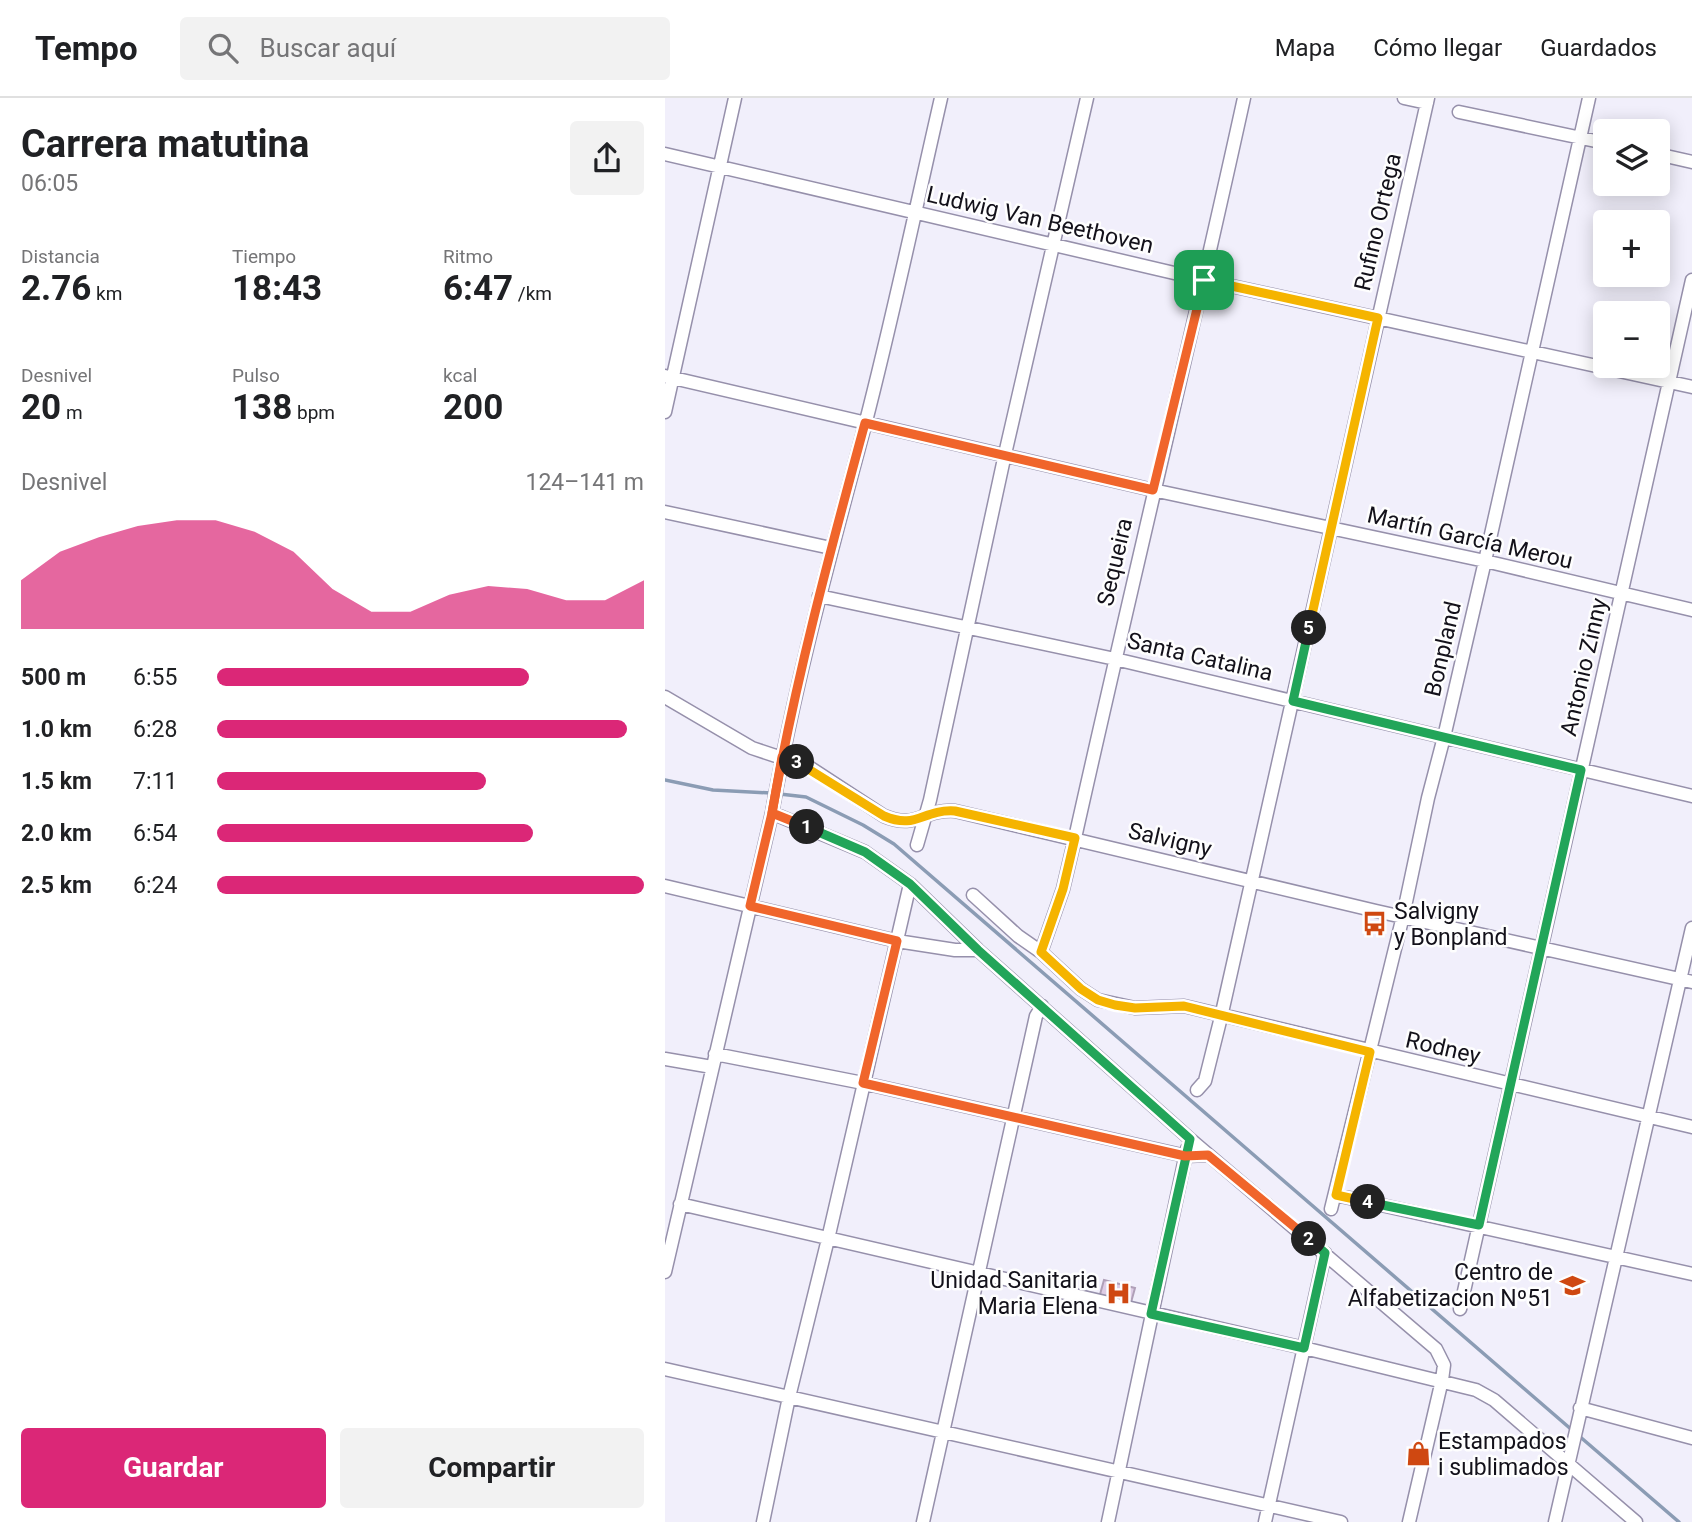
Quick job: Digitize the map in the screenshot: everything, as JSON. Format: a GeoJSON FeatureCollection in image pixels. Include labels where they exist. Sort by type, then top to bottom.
{"type":"FeatureCollection","features":[{"type":"Feature","properties":{"kind":"street"},"geometry":{"type":"LineString","coordinates":[[665,412],[669,377],[735,98]]}},
{"type":"Feature","properties":{"kind":"street"},"geometry":{"type":"LineString","coordinates":[[665,1272],[670,1226],[680,1204],[772,813],[819,596],[865,423],[941,98]]}},
{"type":"Feature","properties":{"kind":"street"},"geometry":{"type":"LineString","coordinates":[[917,845],[1087,98]]}},
{"type":"Feature","properties":{"kind":"street","name":"Sequeira"},"geometry":{"type":"LineString","coordinates":[[1041,952],[1063,889],[1244,98]]}},
{"type":"Feature","properties":{"kind":"street"},"geometry":{"type":"LineString","coordinates":[[1404,98],[1427,100]]}},
{"type":"Feature","properties":{"kind":"street","name":"Bonpland"},"geometry":{"type":"LineString","coordinates":[[1331,1209],[1403,916],[1589,98]]}},
{"type":"Feature","properties":{"kind":"street","name":"Rufino Ortega"},"geometry":{"type":"LineString","coordinates":[[1197,1090],[1205,1081],[1221,1017],[1427,100]]}},
{"type":"Feature","properties":{"kind":"street"},"geometry":{"type":"LineString","coordinates":[[1459,112],[1593,141]]}},
{"type":"Feature","properties":{"kind":"street","name":"Ludwig Van Beethoven"},"geometry":{"type":"LineString","coordinates":[[665,154],[1204,280],[1692,387]]}},
{"type":"Feature","properties":{"kind":"street"},"geometry":{"type":"LineString","coordinates":[[1670,157],[1692,162]]}},
{"type":"Feature","properties":{"kind":"street","name":"Antonio Zinny"},"geometry":{"type":"LineString","coordinates":[[1460,1309],[1692,280]]}},
{"type":"Feature","properties":{"kind":"street","name":"Martín García Merou"},"geometry":{"type":"LineString","coordinates":[[669,377],[1153,490],[1485,561],[1692,610]]}},
{"type":"Feature","properties":{"kind":"street"},"geometry":{"type":"LineString","coordinates":[[665,512],[831,548]]}},
{"type":"Feature","properties":{"kind":"street","name":"Santa Catalina"},"geometry":{"type":"LineString","coordinates":[[819,596],[1115,659],[1692,796]]}},
{"type":"Feature","properties":{"kind":"street","name":"Salvigny"},"geometry":{"type":"LineString","coordinates":[[665,697],[752,748],[809,768],[884,816],[897,821],[908,822],[940,810],[955,811],[1686,980]]}},
{"type":"Feature","properties":{"kind":"street"},"geometry":{"type":"LineString","coordinates":[[772,813],[865,852],[910,884],[978,950],[1208,1155],[1436,1349],[1444,1365],[1442,1380],[1409,1522]]}},
{"type":"Feature","properties":{"kind":"street"},"geometry":{"type":"LineString","coordinates":[[763,1522],[789,1397],[910,884]]}},
{"type":"Feature","properties":{"kind":"street"},"geometry":{"type":"LineString","coordinates":[[665,886],[897,941],[955,950],[978,950]]}},
{"type":"Feature","properties":{"kind":"street","name":"Rodney"},"geometry":{"type":"LineString","coordinates":[[973,895],[1081,989],[1098,1000],[1135,1008],[1184,1006],[1221,1017],[1692,1127]]}},
{"type":"Feature","properties":{"kind":"street"},"geometry":{"type":"LineString","coordinates":[[1555,1522],[1650,1118],[1686,980],[1692,928]]}},
{"type":"Feature","properties":{"kind":"street"},"geometry":{"type":"LineString","coordinates":[[923,1522],[1012,1118],[1036,1016],[1042,1006]]}},
{"type":"Feature","properties":{"kind":"street"},"geometry":{"type":"LineString","coordinates":[[665,1059],[714,1061],[863,1083],[1185,1156],[1208,1155]]}},
{"type":"Feature","properties":{"kind":"street"},"geometry":{"type":"LineString","coordinates":[[1108,1522],[1190,1139]]}},
{"type":"Feature","properties":{"kind":"street"},"geometry":{"type":"LineString","coordinates":[[1336,1195],[1692,1274]]}},
{"type":"Feature","properties":{"kind":"street"},"geometry":{"type":"LineString","coordinates":[[680,1204],[1476,1390],[1495,1399],[1636,1522]]}},
{"type":"Feature","properties":{"kind":"street"},"geometry":{"type":"LineString","coordinates":[[1265,1522],[1325,1253]]}},
{"type":"Feature","properties":{"kind":"street"},"geometry":{"type":"LineString","coordinates":[[665,1369],[1341,1522]]}},
{"type":"Feature","properties":{"kind":"street"},"geometry":{"type":"LineString","coordinates":[[1580,1408],[1692,1438]]}},
{"type":"Feature","properties":{"kind":"building"},"geometry":{"type":"Polygon","coordinates":[[[1104,1280],[1135,1288],[1130,1306],[1099,1298],[1104,1280]]]}},
{"type":"Feature","properties":{"kind":"waterway"},"geometry":{"type":"LineString","coordinates":[[665,780],[713,790],[806,797],[863,825],[894,844],[1572,1430]]}},
{"type":"Feature","properties":{"kind":"waterway"},"geometry":{"type":"LineString","coordinates":[[1578,1435],[1679,1522]]}},
{"type":"Feature","properties":{"kind":"place","name":"Salvigny y Bonpland"},"geometry":{"type":"Point","coordinates":[1374,924]}},
{"type":"Feature","properties":{"kind":"place","name":"Centro de Alfabetizacion Nº51"},"geometry":{"type":"Point","coordinates":[1573,1285]}},
{"type":"Feature","properties":{"kind":"place","name":"Unidad Sanitaria Maria Elena"},"geometry":{"type":"Point","coordinates":[1118,1293]}},
{"type":"Feature","properties":{"kind":"place","name":"Estampados i sublimados"},"geometry":{"type":"Point","coordinates":[1418,1454]}},
{"type":"Feature","properties":{"kind":"route"},"geometry":{"type":"LineString","coordinates":[[1204,280],[1153,490],[865,423],[819,596],[782,757],[772,813],[865,852],[910,884],[978,950],[1190,1139],[1185,1156],[1151,1314],[1304,1348],[1325,1253],[1208,1155],[1185,1156],[863,1083],[897,941],[750,906],[782,757],[809,768],[884,816],[897,821],[908,822],[940,810],[955,811],[1075,838],[1063,889],[1041,952],[1081,989],[1098,1000],[1135,1008],[1184,1006],[1370,1052],[1336,1195],[1479,1225],[1581,770],[1293,701],[1378,318],[1204,280]]}}]}
